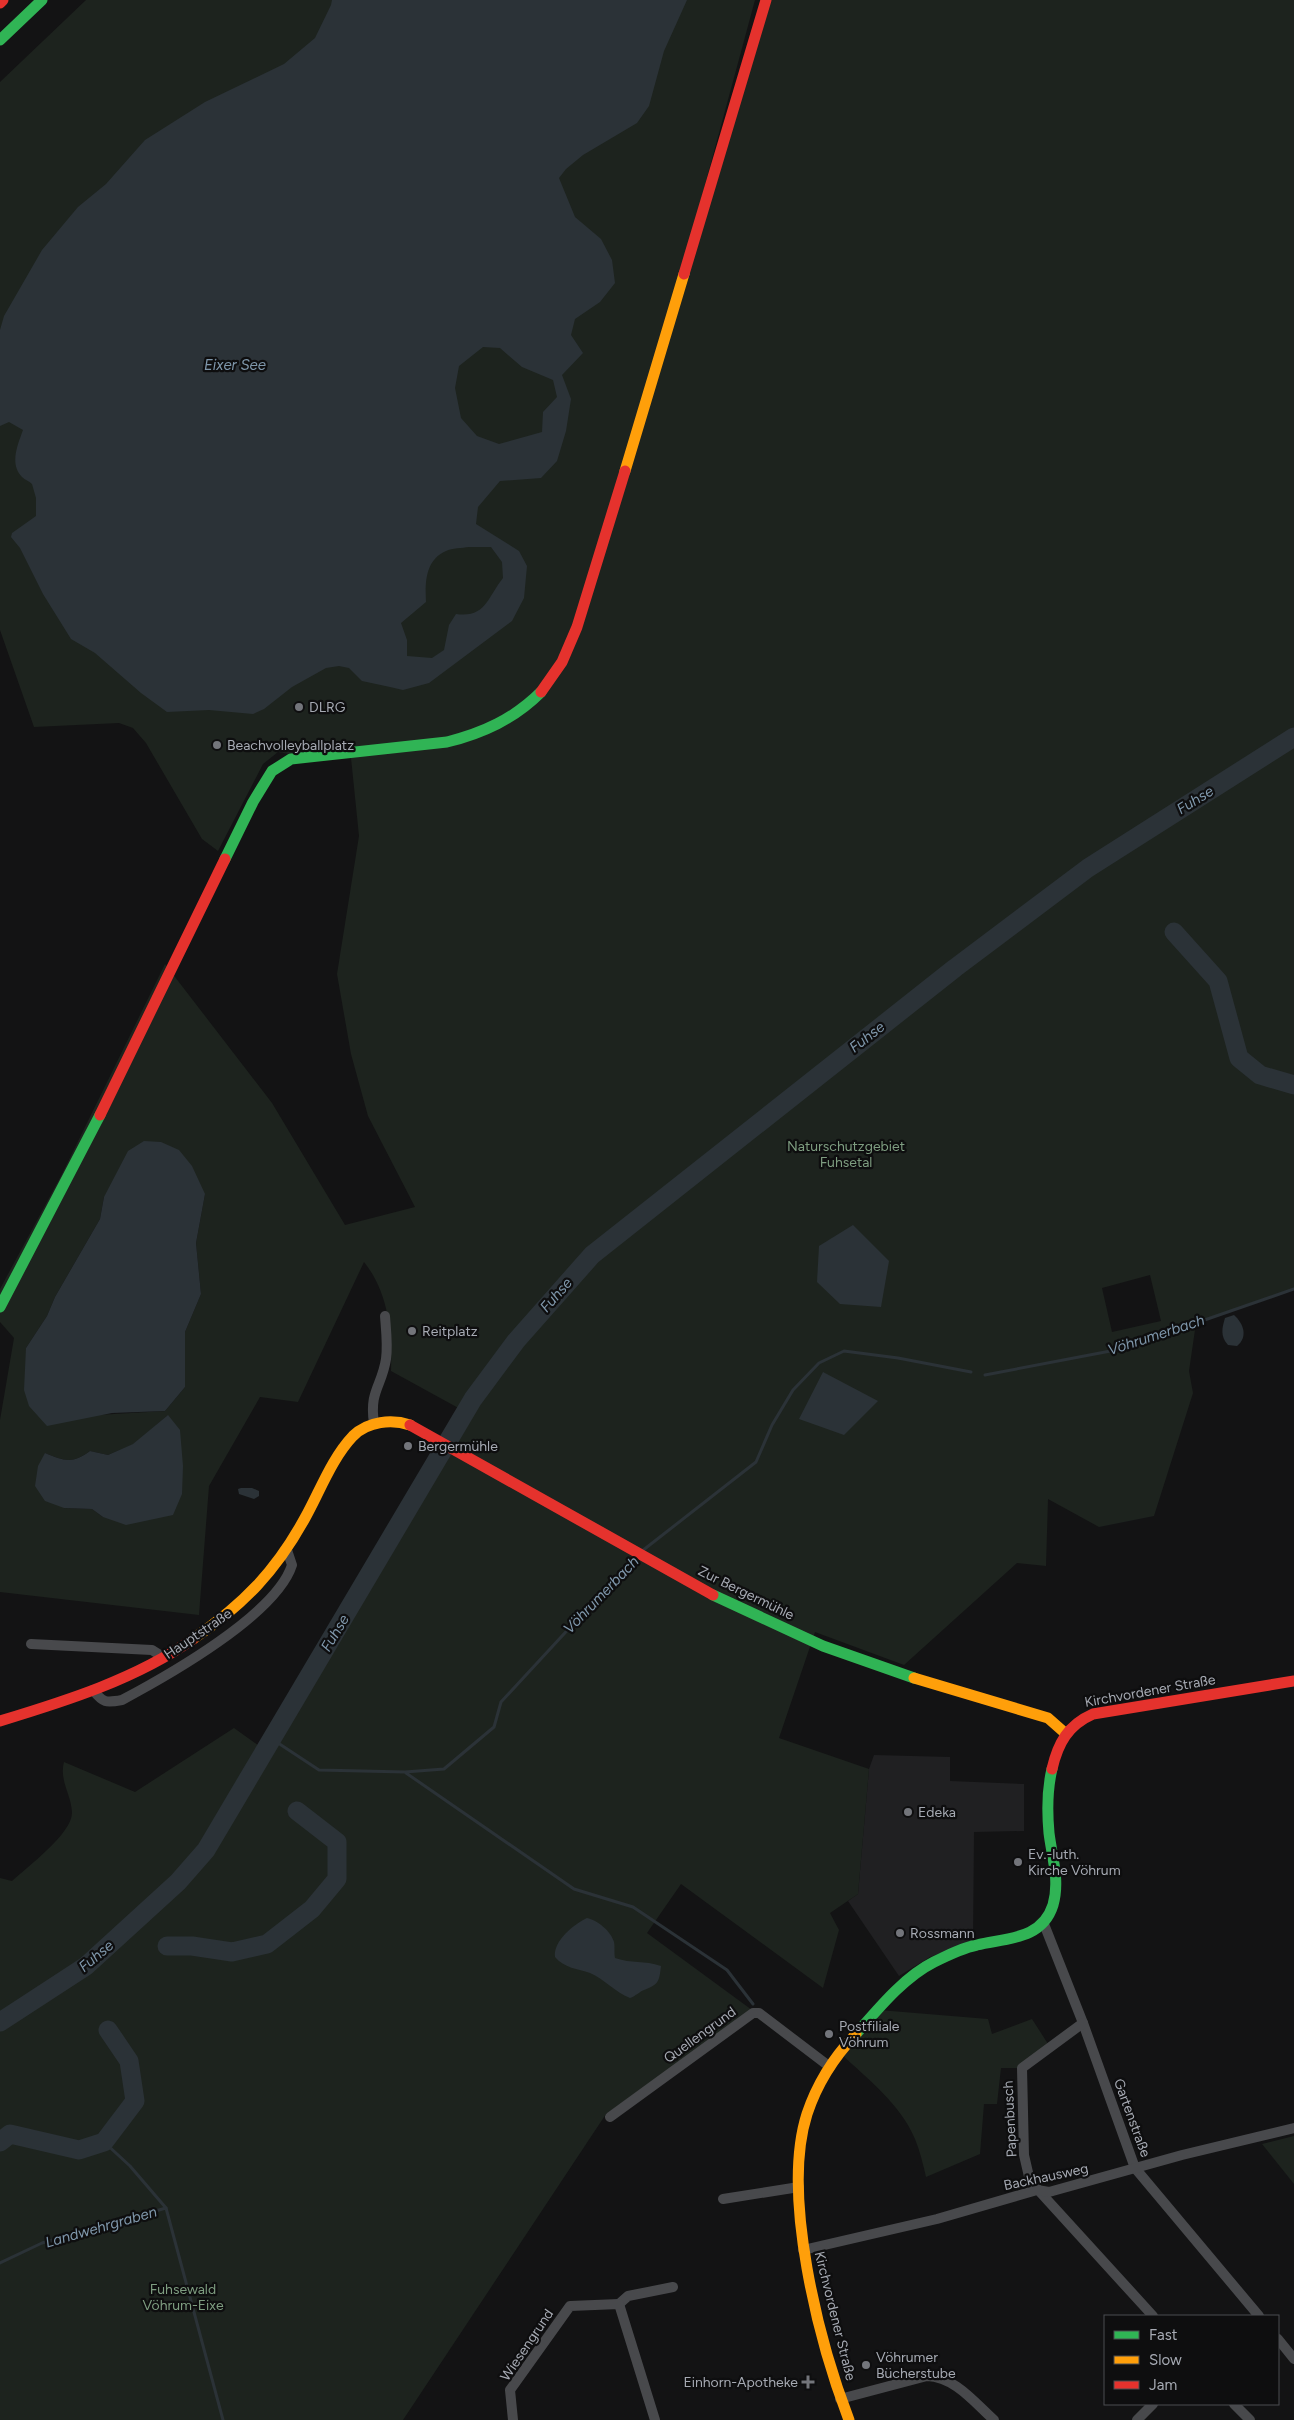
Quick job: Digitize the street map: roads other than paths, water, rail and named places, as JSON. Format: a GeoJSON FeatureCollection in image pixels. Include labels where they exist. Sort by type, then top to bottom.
{"type":"FeatureCollection","features":[{"type":"Feature","properties":{"kind":"main road"},"geometry":{"type":"LineString","coordinates":[[0,3],[3,0]]}},
{"type":"Feature","properties":{"kind":"main road"},"geometry":{"type":"LineString","coordinates":[[0,40],[42,0]]}},
{"type":"Feature","properties":{"kind":"main road"},"geometry":{"type":"LineString","coordinates":[[0,1308],[92,1132],[249,810],[272,772],[291,759],[447,742],[470,737],[493,728],[513,717],[552,679],[568,650],[584,609],[766,0]]}},
{"type":"Feature","properties":{"kind":"main road","name":"Zur Bergermühle"},"geometry":{"type":"LineString","coordinates":[[374,1423],[402,1422],[433,1436],[653,1563],[720,1599],[823,1646],[935,1686],[1048,1718],[1065,1733]]}},
{"type":"Feature","properties":{"kind":"main road","name":"Hauptstraße"},"geometry":{"type":"LineString","coordinates":[[0,1721],[93,1690],[163,1657],[197,1637],[246,1598],[275,1568],[287,1550],[348,1443],[354,1435],[374,1423]]}},
{"type":"Feature","properties":{"kind":"main road","name":"Kirchvordener Straße"},"geometry":{"type":"LineString","coordinates":[[849,2420],[840,2399],[803,2250],[799,2220],[801,2149],[809,2109],[830,2067],[864,2025],[930,1964],[976,1945],[1031,1932],[1044,1924],[1053,1908],[1057,1894],[1056,1873],[1048,1821],[1047,1795],[1055,1756],[1065,1733],[1080,1720],[1094,1714],[1294,1681]]}},
{"type":"Feature","properties":{"kind":"street"},"geometry":{"type":"LineString","coordinates":[[374,1423],[373,1396],[386,1360],[384,1316]]}},
{"type":"Feature","properties":{"kind":"street","name":"Hauptstraße"},"geometry":{"type":"LineString","coordinates":[[93,1690],[101,1700],[111,1702],[122,1700],[203,1652],[250,1616],[275,1592],[292,1565],[287,1550]]}},
{"type":"Feature","properties":{"kind":"street","name":"Hauptstraße"},"geometry":{"type":"LineString","coordinates":[[31,1644],[152,1650],[163,1657]]}},
{"type":"Feature","properties":{"kind":"street","name":"Gartenstraße"},"geometry":{"type":"LineString","coordinates":[[1044,1924],[1083,2023],[1135,2168],[1258,2315]]}},
{"type":"Feature","properties":{"kind":"street","name":"Quellengrund"},"geometry":{"type":"LineString","coordinates":[[610,2117],[753,2013],[759,2012],[830,2067]]}},
{"type":"Feature","properties":{"kind":"street","name":"Papenbusch"},"geometry":{"type":"LineString","coordinates":[[1083,2023],[1022,2068],[1024,2155],[1030,2180],[1037,2190],[1152,2315]]}},
{"type":"Feature","properties":{"kind":"street","name":"Backhausweg"},"geometry":{"type":"LineString","coordinates":[[803,2250],[937,2219],[1037,2190],[1049,2192],[1294,2128]]}},
{"type":"Feature","properties":{"kind":"street"},"geometry":{"type":"LineString","coordinates":[[723,2199],[799,2187]]}},
{"type":"Feature","properties":{"kind":"street","name":"Wiesengrund"},"geometry":{"type":"LineString","coordinates":[[513,2420],[510,2390],[570,2306],[619,2304],[628,2296],[674,2287]]}},
{"type":"Feature","properties":{"kind":"street"},"geometry":{"type":"LineString","coordinates":[[619,2304],[655,2420]]}},
{"type":"Feature","properties":{"kind":"street"},"geometry":{"type":"LineString","coordinates":[[1279,2340],[1294,2359]]}},
{"type":"Feature","properties":{"kind":"street"},"geometry":{"type":"LineString","coordinates":[[840,2399],[927,2376],[940,2376],[950,2381],[994,2420]]}},
{"type":"Feature","properties":{"kind":"street"},"geometry":{"type":"LineString","coordinates":[[1137,2420],[1152,2405]]}},
{"type":"Feature","properties":{"kind":"street"},"geometry":{"type":"LineString","coordinates":[[1235,2405],[1250,2420]]}},
{"type":"Feature","properties":{"kind":"water","name":"Eixer See"},"geometry":{"type":"Polygon","coordinates":[[[332,0],[687,0],[664,51],[649,106],[637,123],[583,155],[566,169],[559,178],[575,217],[601,239],[612,260],[615,283],[600,302],[575,319],[571,335],[583,353],[562,375],[571,399],[566,431],[557,461],[541,478],[500,481],[478,507],[476,524],[519,551],[527,566],[524,598],[512,621],[429,683],[403,690],[362,681],[349,668],[339,666],[326,668],[292,687],[264,709],[253,714],[209,710],[167,712],[141,693],[95,653],[71,639],[43,594],[20,548],[11,537],[12,533],[36,516],[36,498],[32,484],[22,477],[16,466],[16,454],[23,430],[9,422],[0,426],[0,330],[4,316],[42,250],[78,207],[106,184],[145,140],[205,102],[284,64],[315,38],[332,0]],[[483,347],[459,366],[455,388],[461,418],[477,436],[499,444],[542,432],[543,412],[557,397],[553,380],[522,367],[500,348],[483,347]],[[469,547],[446,551],[439,555],[430,566],[426,580],[426,602],[401,623],[407,640],[407,656],[432,658],[444,650],[449,625],[456,614],[474,613],[480,610],[503,578],[502,562],[491,547],[469,547]]]}},
{"type":"Feature","properties":{"kind":"water"},"geometry":{"type":"Polygon","coordinates":[[[144,1141],[161,1142],[179,1150],[192,1166],[205,1194],[196,1243],[201,1294],[185,1332],[185,1387],[165,1411],[112,1413],[47,1426],[29,1406],[24,1390],[26,1348],[47,1316],[55,1297],[100,1219],[104,1197],[128,1151],[144,1141]]]}},
{"type":"Feature","properties":{"kind":"water"},"geometry":{"type":"Polygon","coordinates":[[[853,1225],[889,1261],[881,1307],[840,1304],[817,1282],[819,1246],[853,1225]]]}},
{"type":"Feature","properties":{"kind":"water"},"geometry":{"type":"Polygon","coordinates":[[[1234,1315],[1242,1326],[1244,1335],[1237,1346],[1228,1345],[1222,1332],[1225,1318],[1234,1315]]]}},
{"type":"Feature","properties":{"kind":"water"},"geometry":{"type":"Polygon","coordinates":[[[823,1372],[878,1401],[844,1435],[799,1419],[823,1372]]]}},
{"type":"Feature","properties":{"kind":"water"},"geometry":{"type":"Polygon","coordinates":[[[168,1415],[180,1430],[183,1466],[182,1494],[173,1515],[126,1525],[103,1517],[92,1509],[64,1508],[45,1501],[35,1486],[38,1466],[45,1453],[68,1460],[78,1458],[90,1451],[108,1455],[133,1444],[168,1415]]]}},
{"type":"Feature","properties":{"kind":"water"},"geometry":{"type":"Polygon","coordinates":[[[252,1488],[259,1491],[259,1496],[254,1499],[239,1494],[238,1489],[252,1488]]]}},
{"type":"Feature","properties":{"kind":"water"},"geometry":{"type":"Polygon","coordinates":[[[587,1918],[599,1924],[610,1934],[614,1942],[615,1958],[661,1966],[657,1982],[630,1998],[590,1973],[567,1966],[559,1961],[555,1957],[557,1945],[576,1924],[587,1918]]]}},
{"type":"Feature","properties":{"kind":"waterway","name":"Fuhse"},"geometry":{"type":"LineString","coordinates":[[0,2022],[86,1966],[178,1882],[206,1850],[473,1399],[516,1341],[592,1255],[955,968],[1088,868],[1294,737]]}},
{"type":"Feature","properties":{"kind":"waterway"},"geometry":{"type":"LineString","coordinates":[[1174,932],[1218,981],[1239,1058],[1260,1075],[1294,1085]]}},
{"type":"Feature","properties":{"kind":"waterway","name":"Vöhrumerbach"},"geometry":{"type":"LineString","coordinates":[[985,1375],[1121,1349],[1294,1289]]}},
{"type":"Feature","properties":{"kind":"waterway","name":"Vöhrumerbach"},"geometry":{"type":"LineString","coordinates":[[642,1551],[756,1462],[772,1425],[793,1390],[819,1363],[844,1351],[898,1358],[971,1372]]}},
{"type":"Feature","properties":{"kind":"waterway","name":"Vöhrumerbach"},"geometry":{"type":"LineString","coordinates":[[272,1739],[319,1770],[405,1772],[444,1769],[494,1727],[501,1702],[635,1557]]}},
{"type":"Feature","properties":{"kind":"waterway"},"geometry":{"type":"LineString","coordinates":[[406,1773],[574,1889],[633,1907],[727,1970],[753,2004]]}},
{"type":"Feature","properties":{"kind":"waterway"},"geometry":{"type":"LineString","coordinates":[[167,1946],[192,1946],[232,1952],[267,1944],[312,1909],[337,1879],[337,1842],[297,1811]]}},
{"type":"Feature","properties":{"kind":"waterway"},"geometry":{"type":"LineString","coordinates":[[0,2142],[10,2134],[79,2150],[104,2142],[135,2101],[129,2061],[108,2030]]}},
{"type":"Feature","properties":{"kind":"waterway","name":"Landwehrgraben"},"geometry":{"type":"LineString","coordinates":[[104,2142],[130,2166],[166,2208],[223,2420]]}},
{"type":"Feature","properties":{"kind":"waterway","name":"Landwehrgraben"},"geometry":{"type":"LineString","coordinates":[[0,2263],[42,2243],[166,2208]]}},
{"type":"Feature","properties":{"kind":"place","name":"DLRG"},"geometry":{"type":"Point","coordinates":[299,707]}},
{"type":"Feature","properties":{"kind":"place","name":"Beachvolleyballplatz"},"geometry":{"type":"Point","coordinates":[217,745]}},
{"type":"Feature","properties":{"kind":"place","name":"Reitplatz"},"geometry":{"type":"Point","coordinates":[412,1331]}},
{"type":"Feature","properties":{"kind":"place","name":"Bergermühle"},"geometry":{"type":"Point","coordinates":[408,1446]}},
{"type":"Feature","properties":{"kind":"place","name":"Edeka"},"geometry":{"type":"Point","coordinates":[908,1812]}},
{"type":"Feature","properties":{"kind":"place","name":"Ev.-luth. Kirche Vöhrum"},"geometry":{"type":"Point","coordinates":[1018,1862]}},
{"type":"Feature","properties":{"kind":"place","name":"Rossmann"},"geometry":{"type":"Point","coordinates":[900,1933]}},
{"type":"Feature","properties":{"kind":"place","name":"Postfiliale Vöhrum"},"geometry":{"type":"Point","coordinates":[829,2034]}},
{"type":"Feature","properties":{"kind":"place","name":"Vöhrumer Bücherstube"},"geometry":{"type":"Point","coordinates":[866,2365]}},
{"type":"Feature","properties":{"kind":"place","name":"Einhorn-Apotheke"},"geometry":{"type":"Point","coordinates":[808,2382]}},
{"type":"Feature","properties":{"kind":"park label","name":"Naturschutzgebiet Fuhsetal"},"geometry":{"type":"Point","coordinates":[846,1154]}},
{"type":"Feature","properties":{"kind":"park label","name":"Fuhsewald Vöhrum-Eixe"},"geometry":{"type":"Point","coordinates":[183,2298]}}]}
